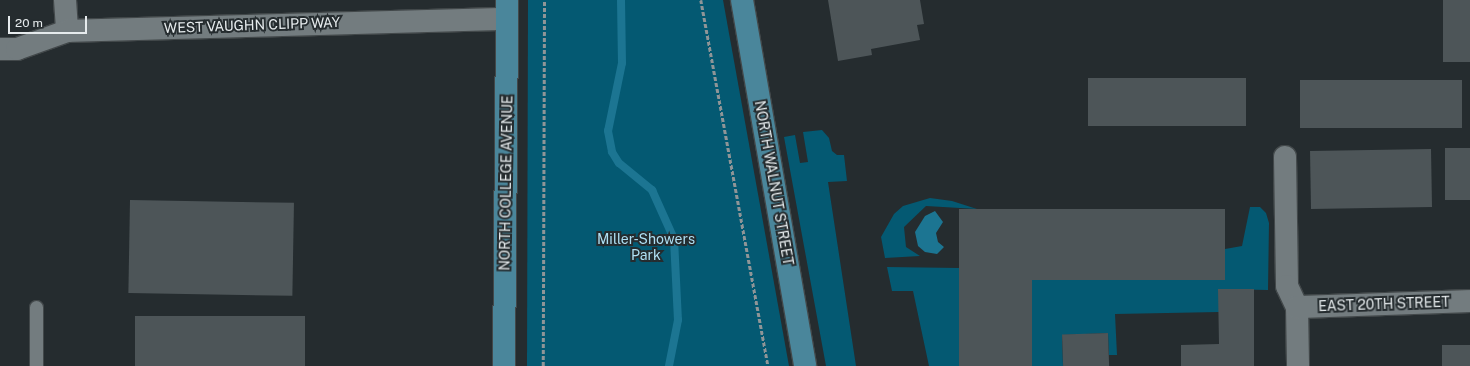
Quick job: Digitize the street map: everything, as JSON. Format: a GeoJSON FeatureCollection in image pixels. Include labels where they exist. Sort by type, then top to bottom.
{"type":"FeatureCollection","features":[{"type":"Feature","properties":{"kind":"main road","name":"NORTH WALNUT STREET"},"geometry":{"type":"LineString","coordinates":[[742,0],[805,366]]}},
{"type":"Feature","properties":{"kind":"main road","name":"NORTH COLLEGE AVENUE"},"geometry":{"type":"LineString","coordinates":[[504,366],[507,9]]}},
{"type":"Feature","properties":{"kind":"street"},"geometry":{"type":"LineString","coordinates":[[65,0],[67,31]]}},
{"type":"Feature","properties":{"kind":"street","name":"WEST VAUGHN CLIPP WAY"},"geometry":{"type":"LineString","coordinates":[[0,49],[17,49],[67,31],[507,9]]}},
{"type":"Feature","properties":{"kind":"street"},"geometry":{"type":"LineString","coordinates":[[1285,156],[1287,286],[1297,307],[1298,366]]}},
{"type":"Feature","properties":{"kind":"street","name":"EAST 20TH STREET"},"geometry":{"type":"LineString","coordinates":[[1297,307],[1470,302]]}},
{"type":"Feature","properties":{"kind":"lane"},"geometry":{"type":"LineString","coordinates":[[36,308],[36,366]]}},
{"type":"Feature","properties":{"kind":"path"},"geometry":{"type":"LineString","coordinates":[[543,366],[544,0]]}},
{"type":"Feature","properties":{"kind":"path"},"geometry":{"type":"LineString","coordinates":[[701,0],[768,366]]}},
{"type":"Feature","properties":{"kind":"green space","name":"Miller-Showers Park"},"geometry":{"type":"Polygon","coordinates":[[[528,0],[723,0],[789,366],[527,366],[528,0]]]}},
{"type":"Feature","properties":{"kind":"green space"},"geometry":{"type":"Polygon","coordinates":[[[822,130],[829,138],[832,151],[837,155],[844,155],[847,181],[828,182],[856,366],[826,366],[784,137],[795,135],[800,163],[808,162],[803,132],[822,130]]]}},
{"type":"Feature","properties":{"kind":"green space"},"geometry":{"type":"Polygon","coordinates":[[[930,198],[952,201],[977,209],[926,206],[904,227],[906,247],[920,256],[885,258],[881,237],[894,214],[903,206],[930,198]]]}},
{"type":"Feature","properties":{"kind":"green space"},"geometry":{"type":"Polygon","coordinates":[[[1250,207],[1260,207],[1266,213],[1269,223],[1268,290],[1219,289],[1219,312],[1115,314],[1117,355],[1109,355],[1108,333],[1062,335],[1063,366],[1032,366],[1032,280],[1225,280],[1225,249],[1242,246],[1250,207]]]}},
{"type":"Feature","properties":{"kind":"green space"},"geometry":{"type":"Polygon","coordinates":[[[887,267],[959,268],[959,366],[929,366],[913,291],[892,291],[887,267]]]}},
{"type":"Feature","properties":{"kind":"shaded area"},"geometry":{"type":"Polygon","coordinates":[[[935,211],[943,222],[936,233],[938,242],[944,247],[937,254],[925,252],[918,246],[915,232],[925,216],[935,211]]]}},
{"type":"Feature","properties":{"kind":"building"},"geometry":{"type":"Polygon","coordinates":[[[828,0],[920,0],[924,24],[917,25],[920,40],[871,49],[872,55],[838,61],[828,0]]]}},
{"type":"Feature","properties":{"kind":"building"},"geometry":{"type":"Polygon","coordinates":[[[1443,0],[1470,0],[1470,62],[1443,62],[1443,0]]]}},
{"type":"Feature","properties":{"kind":"building"},"geometry":{"type":"Polygon","coordinates":[[[1088,78],[1246,78],[1246,126],[1088,126],[1088,78]]]}},
{"type":"Feature","properties":{"kind":"building"},"geometry":{"type":"Polygon","coordinates":[[[1300,80],[1462,80],[1462,128],[1300,128],[1300,80]]]}},
{"type":"Feature","properties":{"kind":"building"},"geometry":{"type":"Polygon","coordinates":[[[1445,148],[1470,148],[1470,200],[1445,200],[1445,148]]]}},
{"type":"Feature","properties":{"kind":"building"},"geometry":{"type":"Polygon","coordinates":[[[1431,149],[1432,207],[1311,209],[1310,151],[1431,149]]]}},
{"type":"Feature","properties":{"kind":"building"},"geometry":{"type":"Polygon","coordinates":[[[130,200],[294,203],[292,296],[128,293],[130,200]]]}},
{"type":"Feature","properties":{"kind":"building"},"geometry":{"type":"Polygon","coordinates":[[[959,209],[1225,209],[1225,280],[1032,280],[1032,366],[959,366],[959,209]]]}},
{"type":"Feature","properties":{"kind":"building"},"geometry":{"type":"Polygon","coordinates":[[[1218,289],[1254,289],[1254,366],[1181,366],[1181,345],[1219,344],[1218,289]]]}},
{"type":"Feature","properties":{"kind":"building"},"geometry":{"type":"Polygon","coordinates":[[[135,316],[305,316],[305,366],[135,366],[135,316]]]}},
{"type":"Feature","properties":{"kind":"building"},"geometry":{"type":"Polygon","coordinates":[[[1108,333],[1109,366],[1063,366],[1062,335],[1108,333]]]}},
{"type":"Feature","properties":{"kind":"building"},"geometry":{"type":"Polygon","coordinates":[[[1442,345],[1470,345],[1470,366],[1442,366],[1442,345]]]}},
{"type":"Feature","properties":{"kind":"waterway"},"geometry":{"type":"LineString","coordinates":[[621,0],[622,63],[608,131],[612,152],[619,163],[652,190],[674,239],[678,320],[669,366]]}}]}
